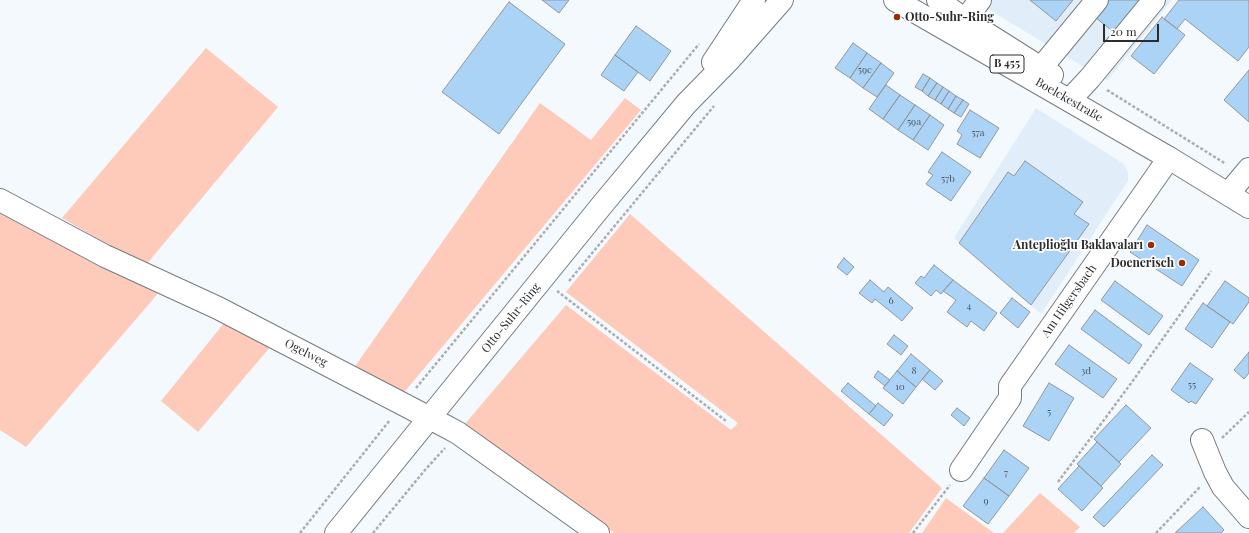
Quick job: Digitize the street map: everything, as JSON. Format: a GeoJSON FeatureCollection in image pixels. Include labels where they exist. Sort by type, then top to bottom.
{"type":"FeatureCollection","features":[{"type":"Feature","properties":{"kind":"street","name":"Otto-Suhr-Ring"},"geometry":{"type":"LineString","coordinates":[[686,104],[754,0]]}},
{"type":"Feature","properties":{"kind":"street","name":"Otto-Suhr-Ring"},"geometry":{"type":"LineString","coordinates":[[336,533],[686,104],[730,59],[782,0]]}},
{"type":"Feature","properties":{"kind":"street","name":"Boelckestraße"},"geometry":{"type":"LineString","coordinates":[[895,0],[1169,158],[1249,207]]}},
{"type":"Feature","properties":{"kind":"street"},"geometry":{"type":"LineString","coordinates":[[952,7],[980,0]]}},
{"type":"Feature","properties":{"kind":"street"},"geometry":{"type":"LineString","coordinates":[[1037,65],[1085,0]]}},
{"type":"Feature","properties":{"kind":"street"},"geometry":{"type":"LineString","coordinates":[[1037,65],[1098,0]]}},
{"type":"Feature","properties":{"kind":"street"},"geometry":{"type":"LineString","coordinates":[[1076,94],[1154,0]]}},
{"type":"Feature","properties":{"kind":"street","name":"Boelckestraße"},"geometry":{"type":"LineString","coordinates":[[952,7],[1037,65],[1076,94],[1118,129]]}},
{"type":"Feature","properties":{"kind":"street","name":"Am Hilgersbach"},"geometry":{"type":"LineString","coordinates":[[961,470],[1010,398],[1010,386],[1169,158]]}},
{"type":"Feature","properties":{"kind":"street"},"geometry":{"type":"LineString","coordinates":[[1228,194],[1247,172]]}},
{"type":"Feature","properties":{"kind":"street","name":"Ogelweg"},"geometry":{"type":"LineString","coordinates":[[0,200],[105,256],[218,308],[430,418],[458,434],[598,533]]}},
{"type":"Feature","properties":{"kind":"street"},"geometry":{"type":"LineString","coordinates":[[1208,454],[1223,487],[1249,517]]}},
{"type":"Feature","properties":{"kind":"path"},"geometry":{"type":"LineString","coordinates":[[300,533],[403,403],[700,42]]}},
{"type":"Feature","properties":{"kind":"path"},"geometry":{"type":"LineString","coordinates":[[1107,90],[1247,172]]}},
{"type":"Feature","properties":{"kind":"path"},"geometry":{"type":"LineString","coordinates":[[559,293],[716,104]]}},
{"type":"Feature","properties":{"kind":"path"},"geometry":{"type":"LineString","coordinates":[[1058,482],[1132,382],[1211,271]]}},
{"type":"Feature","properties":{"kind":"path"},"geometry":{"type":"LineString","coordinates":[[541,280],[726,421]]}},
{"type":"Feature","properties":{"kind":"path"},"geometry":{"type":"LineString","coordinates":[[1156,533],[1208,454],[1249,412]]}},
{"type":"Feature","properties":{"kind":"path"},"geometry":{"type":"LineString","coordinates":[[373,533],[424,470],[458,434]]}},
{"type":"Feature","properties":{"kind":"path"},"geometry":{"type":"LineString","coordinates":[[913,533],[961,470]]}},
{"type":"Feature","properties":{"kind":"shaded area"},"geometry":{"type":"Polygon","coordinates":[[[973,0],[1172,0],[1107,81],[973,0]]]}},
{"type":"Feature","properties":{"kind":"shaded area"},"geometry":{"type":"Polygon","coordinates":[[[206,48],[278,107],[145,266],[62,218],[206,48]]]}},
{"type":"Feature","properties":{"kind":"shaded area"},"geometry":{"type":"Polygon","coordinates":[[[625,98],[641,110],[401,396],[351,372],[540,103],[591,140],[625,98]]]}},
{"type":"Feature","properties":{"kind":"shaded area"},"geometry":{"type":"Polygon","coordinates":[[[1036,108],[1124,164],[1128,173],[1128,181],[1041,314],[954,238],[1036,108]]]}},
{"type":"Feature","properties":{"kind":"shaded area"},"geometry":{"type":"Polygon","coordinates":[[[0,208],[161,290],[26,447],[0,430],[0,208]]]}},
{"type":"Feature","properties":{"kind":"shaded area"},"geometry":{"type":"Polygon","coordinates":[[[630,214],[942,488],[909,533],[614,533],[464,425],[566,305],[731,430],[738,423],[566,292],[630,214]]]}},
{"type":"Feature","properties":{"kind":"shaded area"},"geometry":{"type":"Polygon","coordinates":[[[225,322],[271,346],[198,432],[161,401],[225,322]]]}},
{"type":"Feature","properties":{"kind":"shaded area"},"geometry":{"type":"Polygon","coordinates":[[[1040,493],[1080,527],[1074,533],[1003,533],[1040,493]]]}},
{"type":"Feature","properties":{"kind":"shaded area"},"geometry":{"type":"Polygon","coordinates":[[[946,498],[994,533],[922,533],[946,498]]]}},
{"type":"Feature","properties":{"kind":"building"},"geometry":{"type":"Polygon","coordinates":[[[542,0],[569,0],[559,13],[542,0]]]}},
{"type":"Feature","properties":{"kind":"building"},"geometry":{"type":"Polygon","coordinates":[[[1030,0],[1073,0],[1056,21],[1030,0]]]}},
{"type":"Feature","properties":{"kind":"building"},"geometry":{"type":"Polygon","coordinates":[[[1109,0],[1152,0],[1121,38],[1095,17],[1109,0]]]}},
{"type":"Feature","properties":{"kind":"building"},"geometry":{"type":"Polygon","coordinates":[[[1179,0],[1249,0],[1249,47],[1238,61],[1185,19],[1177,29],[1164,19],[1179,0]]]}},
{"type":"Feature","properties":{"kind":"building"},"geometry":{"type":"Polygon","coordinates":[[[509,2],[565,44],[499,134],[442,92],[509,2]]]}},
{"type":"Feature","properties":{"kind":"building"},"geometry":{"type":"Polygon","coordinates":[[[1162,17],[1185,35],[1154,74],[1131,56],[1162,17]]]}},
{"type":"Feature","properties":{"kind":"building"},"geometry":{"type":"Polygon","coordinates":[[[636,26],[671,51],[650,81],[615,55],[636,26]]]}},
{"type":"Feature","properties":{"kind":"building"},"geometry":{"type":"Polygon","coordinates":[[[853,43],[867,53],[850,78],[835,68],[853,43]]]}},
{"type":"Feature","properties":{"kind":"building"},"geometry":{"type":"Polygon","coordinates":[[[867,53],[881,63],[863,88],[850,78],[867,53]]]}},
{"type":"Feature","properties":{"kind":"building"},"geometry":{"type":"Polygon","coordinates":[[[615,55],[638,72],[624,91],[601,75],[615,55]]]}},
{"type":"Feature","properties":{"kind":"building"},"geometry":{"type":"Polygon","coordinates":[[[881,63],[894,73],[877,97],[863,88],[881,63]]]}},
{"type":"Feature","properties":{"kind":"building"},"geometry":{"type":"Polygon","coordinates":[[[1249,70],[1249,122],[1224,100],[1249,70]]]}},
{"type":"Feature","properties":{"kind":"building"},"geometry":{"type":"Polygon","coordinates":[[[923,74],[930,78],[922,91],[915,87],[923,74]]]}},
{"type":"Feature","properties":{"kind":"building"},"geometry":{"type":"Polygon","coordinates":[[[930,78],[937,83],[928,96],[922,91],[930,78]]]}},
{"type":"Feature","properties":{"kind":"building"},"geometry":{"type":"Polygon","coordinates":[[[937,83],[943,87],[935,100],[928,96],[937,83]]]}},
{"type":"Feature","properties":{"kind":"building"},"geometry":{"type":"Polygon","coordinates":[[[886,85],[900,95],[883,119],[869,109],[886,85]]]}},
{"type":"Feature","properties":{"kind":"building"},"geometry":{"type":"Polygon","coordinates":[[[943,87],[949,91],[941,104],[935,100],[943,87]]]}},
{"type":"Feature","properties":{"kind":"building"},"geometry":{"type":"Polygon","coordinates":[[[949,91],[956,96],[948,109],[941,104],[949,91]]]}},
{"type":"Feature","properties":{"kind":"building"},"geometry":{"type":"Polygon","coordinates":[[[900,95],[915,105],[898,130],[883,119],[900,95]]]}},
{"type":"Feature","properties":{"kind":"building"},"geometry":{"type":"Polygon","coordinates":[[[956,96],[963,100],[954,113],[948,109],[956,96]]]}},
{"type":"Feature","properties":{"kind":"building"},"geometry":{"type":"Polygon","coordinates":[[[963,100],[969,104],[961,117],[954,113],[963,100]]]}},
{"type":"Feature","properties":{"kind":"building"},"geometry":{"type":"Polygon","coordinates":[[[915,105],[930,115],[913,140],[898,130],[915,105]]]}},
{"type":"Feature","properties":{"kind":"building"},"geometry":{"type":"Polygon","coordinates":[[[970,110],[999,128],[980,158],[957,144],[962,135],[957,131],[970,110]]]}},
{"type":"Feature","properties":{"kind":"building"},"geometry":{"type":"Polygon","coordinates":[[[930,115],[944,125],[928,150],[913,140],[930,115]]]}},
{"type":"Feature","properties":{"kind":"building"},"geometry":{"type":"Polygon","coordinates":[[[942,152],[971,172],[951,201],[926,184],[933,175],[928,172],[942,152]]]}},
{"type":"Feature","properties":{"kind":"building"},"geometry":{"type":"Polygon","coordinates":[[[1025,161],[1083,202],[1074,214],[1089,224],[1031,305],[959,243],[1008,172],[1014,176],[1025,161]]]}},
{"type":"Feature","properties":{"kind":"building"},"geometry":{"type":"Polygon","coordinates":[[[1147,225],[1199,260],[1182,286],[1130,252],[1147,225]]]}},
{"type":"Feature","properties":{"kind":"building"},"geometry":{"type":"Polygon","coordinates":[[[844,258],[854,267],[847,275],[837,267],[844,258]]]}},
{"type":"Feature","properties":{"kind":"building"},"geometry":{"type":"Polygon","coordinates":[[[934,265],[953,280],[941,294],[936,290],[931,296],[915,283],[921,276],[924,278],[934,265]]]}},
{"type":"Feature","properties":{"kind":"building"},"geometry":{"type":"Polygon","coordinates":[[[870,280],[884,292],[888,287],[913,308],[902,321],[875,299],[872,303],[859,293],[870,280]]]}},
{"type":"Feature","properties":{"kind":"building"},"geometry":{"type":"Polygon","coordinates":[[[953,280],[997,313],[984,331],[971,321],[967,327],[947,312],[956,300],[943,291],[953,280]]]}},
{"type":"Feature","properties":{"kind":"building"},"geometry":{"type":"Polygon","coordinates":[[[1115,281],[1163,316],[1149,335],[1101,300],[1115,281]]]}},
{"type":"Feature","properties":{"kind":"building"},"geometry":{"type":"Polygon","coordinates":[[[1225,281],[1249,298],[1249,302],[1233,324],[1207,306],[1225,281]]]}},
{"type":"Feature","properties":{"kind":"building"},"geometry":{"type":"Polygon","coordinates":[[[1012,298],[1030,312],[1018,328],[1000,313],[1012,298]]]}},
{"type":"Feature","properties":{"kind":"building"},"geometry":{"type":"Polygon","coordinates":[[[1203,303],[1230,322],[1212,348],[1185,329],[1203,303]]]}},
{"type":"Feature","properties":{"kind":"building"},"geometry":{"type":"Polygon","coordinates":[[[1095,310],[1142,345],[1129,364],[1081,329],[1095,310]]]}},
{"type":"Feature","properties":{"kind":"building"},"geometry":{"type":"Polygon","coordinates":[[[894,335],[908,346],[901,355],[887,344],[894,335]]]}},
{"type":"Feature","properties":{"kind":"building"},"geometry":{"type":"Polygon","coordinates":[[[1069,345],[1117,379],[1103,398],[1055,364],[1069,345]]]}},
{"type":"Feature","properties":{"kind":"building"},"geometry":{"type":"Polygon","coordinates":[[[1249,352],[1249,373],[1244,379],[1234,370],[1249,352]]]}},
{"type":"Feature","properties":{"kind":"building"},"geometry":{"type":"Polygon","coordinates":[[[911,354],[930,370],[916,387],[897,371],[911,354]]]}},
{"type":"Feature","properties":{"kind":"building"},"geometry":{"type":"Polygon","coordinates":[[[1190,363],[1213,379],[1196,404],[1191,401],[1189,403],[1171,390],[1190,363]]]}},
{"type":"Feature","properties":{"kind":"building"},"geometry":{"type":"Polygon","coordinates":[[[930,370],[943,381],[935,390],[922,379],[930,370]]]}},
{"type":"Feature","properties":{"kind":"building"},"geometry":{"type":"Polygon","coordinates":[[[878,371],[890,380],[885,386],[874,377],[878,371]]]}},
{"type":"Feature","properties":{"kind":"building"},"geometry":{"type":"Polygon","coordinates":[[[897,371],[916,387],[903,404],[883,388],[897,371]]]}},
{"type":"Feature","properties":{"kind":"building"},"geometry":{"type":"Polygon","coordinates":[[[848,383],[876,406],[869,414],[841,391],[848,383]]]}},
{"type":"Feature","properties":{"kind":"building"},"geometry":{"type":"Polygon","coordinates":[[[1049,383],[1074,398],[1049,441],[1023,426],[1049,383]]]}},
{"type":"Feature","properties":{"kind":"building"},"geometry":{"type":"Polygon","coordinates":[[[878,403],[893,415],[884,426],[869,414],[878,403]]]}},
{"type":"Feature","properties":{"kind":"building"},"geometry":{"type":"Polygon","coordinates":[[[1126,405],[1151,428],[1119,462],[1094,439],[1126,405]]]}},
{"type":"Feature","properties":{"kind":"building"},"geometry":{"type":"Polygon","coordinates":[[[957,408],[970,418],[964,426],[951,415],[957,408]]]}},
{"type":"Feature","properties":{"kind":"building"},"geometry":{"type":"Polygon","coordinates":[[[1097,442],[1121,464],[1101,486],[1077,464],[1097,442]]]}},
{"type":"Feature","properties":{"kind":"building"},"geometry":{"type":"Polygon","coordinates":[[[1004,450],[1029,468],[1009,496],[984,478],[1004,450]]]}},
{"type":"Feature","properties":{"kind":"building"},"geometry":{"type":"Polygon","coordinates":[[[1152,455],[1163,465],[1104,527],[1093,517],[1152,455]]]}},
{"type":"Feature","properties":{"kind":"building"},"geometry":{"type":"Polygon","coordinates":[[[1079,466],[1103,488],[1082,511],[1058,489],[1079,466]]]}},
{"type":"Feature","properties":{"kind":"building"},"geometry":{"type":"Polygon","coordinates":[[[984,478],[1009,496],[988,524],[963,506],[984,478]]]}},
{"type":"Feature","properties":{"kind":"building"},"geometry":{"type":"Polygon","coordinates":[[[1203,507],[1224,530],[1221,533],[1175,533],[1203,507]]]}},
{"type":"Feature","properties":{"kind":"place","name":"Otto-Suhr-Ring"},"geometry":{"type":"Point","coordinates":[897,17]}},
{"type":"Feature","properties":{"kind":"place","name":"Anteplioğlu Baklavaları"},"geometry":{"type":"Point","coordinates":[1151,245]}},
{"type":"Feature","properties":{"kind":"place","name":"Doenerisch"},"geometry":{"type":"Point","coordinates":[1182,263]}}]}
